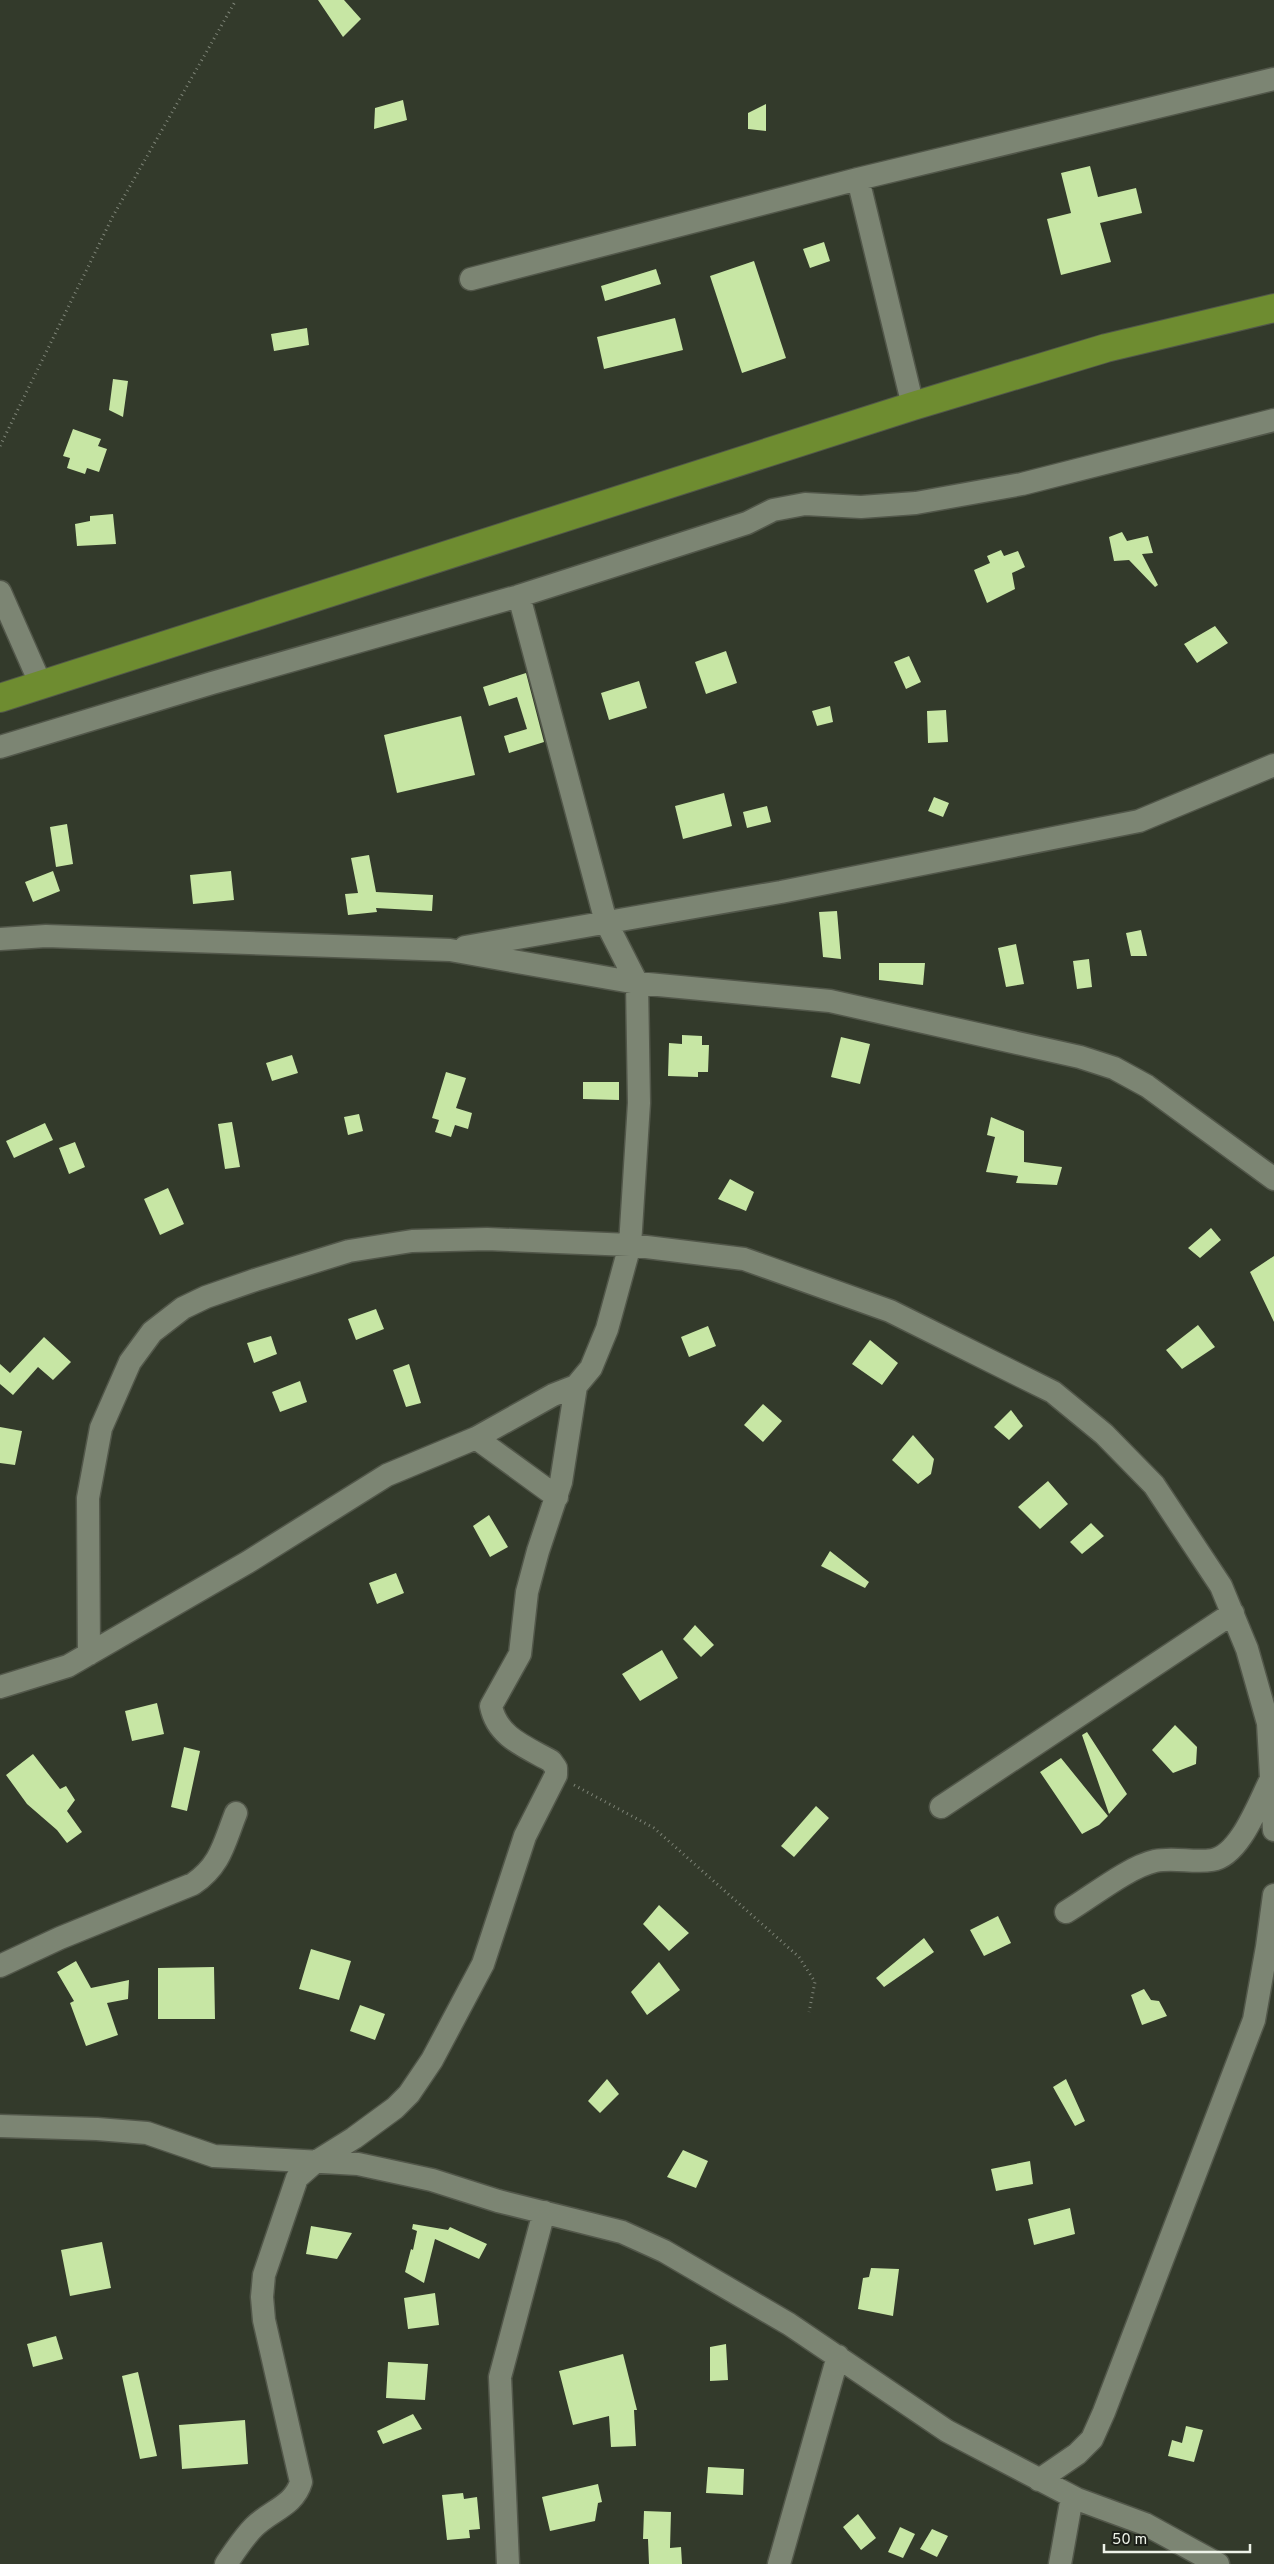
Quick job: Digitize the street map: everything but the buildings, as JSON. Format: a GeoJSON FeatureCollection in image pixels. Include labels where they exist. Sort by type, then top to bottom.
{"type":"FeatureCollection","features":[{"type":"Feature","properties":{"kind":"main road"},"geometry":{"type":"LineString","coordinates":[[0,698],[913,406],[1106,348],[1274,308]]}},
{"type":"Feature","properties":{"kind":"street"},"geometry":{"type":"LineString","coordinates":[[471,280],[858,180],[1274,78]]}},
{"type":"Feature","properties":{"kind":"street"},"geometry":{"type":"LineString","coordinates":[[858,180],[913,406]]}},
{"type":"Feature","properties":{"kind":"street"},"geometry":{"type":"LineString","coordinates":[[0,747],[212,682],[519,596],[747,523],[773,510],[805,504],[861,508],[916,503],[1002,488],[1274,420]]}},
{"type":"Feature","properties":{"kind":"street"},"geometry":{"type":"LineString","coordinates":[[0,592],[41,685]]}},
{"type":"Feature","properties":{"kind":"street"},"geometry":{"type":"LineString","coordinates":[[0,1687],[51,1672],[89,1654],[248,1562],[387,1475],[476,1438],[553,1396],[576,1386],[591,1368],[607,1329],[630,1245],[639,1103],[637,983],[606,922],[519,596]]}},
{"type":"Feature","properties":{"kind":"street"},"geometry":{"type":"LineString","coordinates":[[450,950],[781,892],[1139,821],[1274,765]]}},
{"type":"Feature","properties":{"kind":"street"},"geometry":{"type":"LineString","coordinates":[[0,939],[46,936],[450,950],[637,983],[830,1001],[1080,1057],[1114,1068],[1147,1086],[1273,1177]]}},
{"type":"Feature","properties":{"kind":"street"},"geometry":{"type":"LineString","coordinates":[[89,1654],[88,1498],[101,1428],[130,1362],[152,1332],[183,1308],[206,1297],[255,1280],[349,1251],[412,1241],[487,1240],[630,1245],[744,1259],[890,1311],[1053,1392],[1104,1434],[1154,1485],[1222,1586],[1247,1649],[1268,1722],[1274,1830]]}},
{"type":"Feature","properties":{"kind":"street"},"geometry":{"type":"LineString","coordinates":[[226,2564],[242,2540],[256,2525],[287,2504],[298,2492],[301,2482],[264,2320],[262,2297],[264,2275],[297,2178],[314,2163],[359,2135],[396,2108],[409,2094],[432,2060],[483,1964],[525,1836],[556,1775],[556,1768],[551,1761],[505,1734],[493,1715],[491,1706],[520,1654],[527,1592],[538,1551],[557,1496],[576,1386]]}},
{"type":"Feature","properties":{"kind":"street"},"geometry":{"type":"LineString","coordinates":[[476,1438],[557,1496]]}},
{"type":"Feature","properties":{"kind":"street"},"geometry":{"type":"LineString","coordinates":[[942,1807],[1233,1613]]}},
{"type":"Feature","properties":{"kind":"street"},"geometry":{"type":"LineString","coordinates":[[1066,1912],[1135,1869],[1153,1861],[1168,1859],[1213,1860],[1228,1853],[1242,1836],[1271,1779]]}},
{"type":"Feature","properties":{"kind":"street"},"geometry":{"type":"LineString","coordinates":[[0,1966],[60,1938],[193,1884],[209,1873],[218,1860],[236,1813]]}},
{"type":"Feature","properties":{"kind":"street"},"geometry":{"type":"LineString","coordinates":[[1039,2480],[1077,2454],[1092,2439],[1104,2412],[1254,2020],[1274,1895]]}},
{"type":"Feature","properties":{"kind":"street"},"geometry":{"type":"LineString","coordinates":[[1,2126],[97,2129],[146,2133],[214,2156],[367,2166],[432,2180],[498,2202],[622,2232],[664,2251],[789,2324],[947,2431],[1072,2497],[1145,2524],[1218,2564]]}},
{"type":"Feature","properties":{"kind":"street"},"geometry":{"type":"LineString","coordinates":[[508,2564],[500,2377],[544,2212]]}},
{"type":"Feature","properties":{"kind":"street"},"geometry":{"type":"LineString","coordinates":[[779,2564],[789,2522],[838,2356]]}},
{"type":"Feature","properties":{"kind":"street"},"geometry":{"type":"LineString","coordinates":[[1060,2564],[1072,2497]]}},
{"type":"Feature","properties":{"kind":"path"},"geometry":{"type":"LineString","coordinates":[[0,446],[113,216],[236,0]]}},
{"type":"Feature","properties":{"kind":"path"},"geometry":{"type":"LineString","coordinates":[[556,1775],[654,1828],[799,1957],[816,1982],[809,2012]]}}]}
